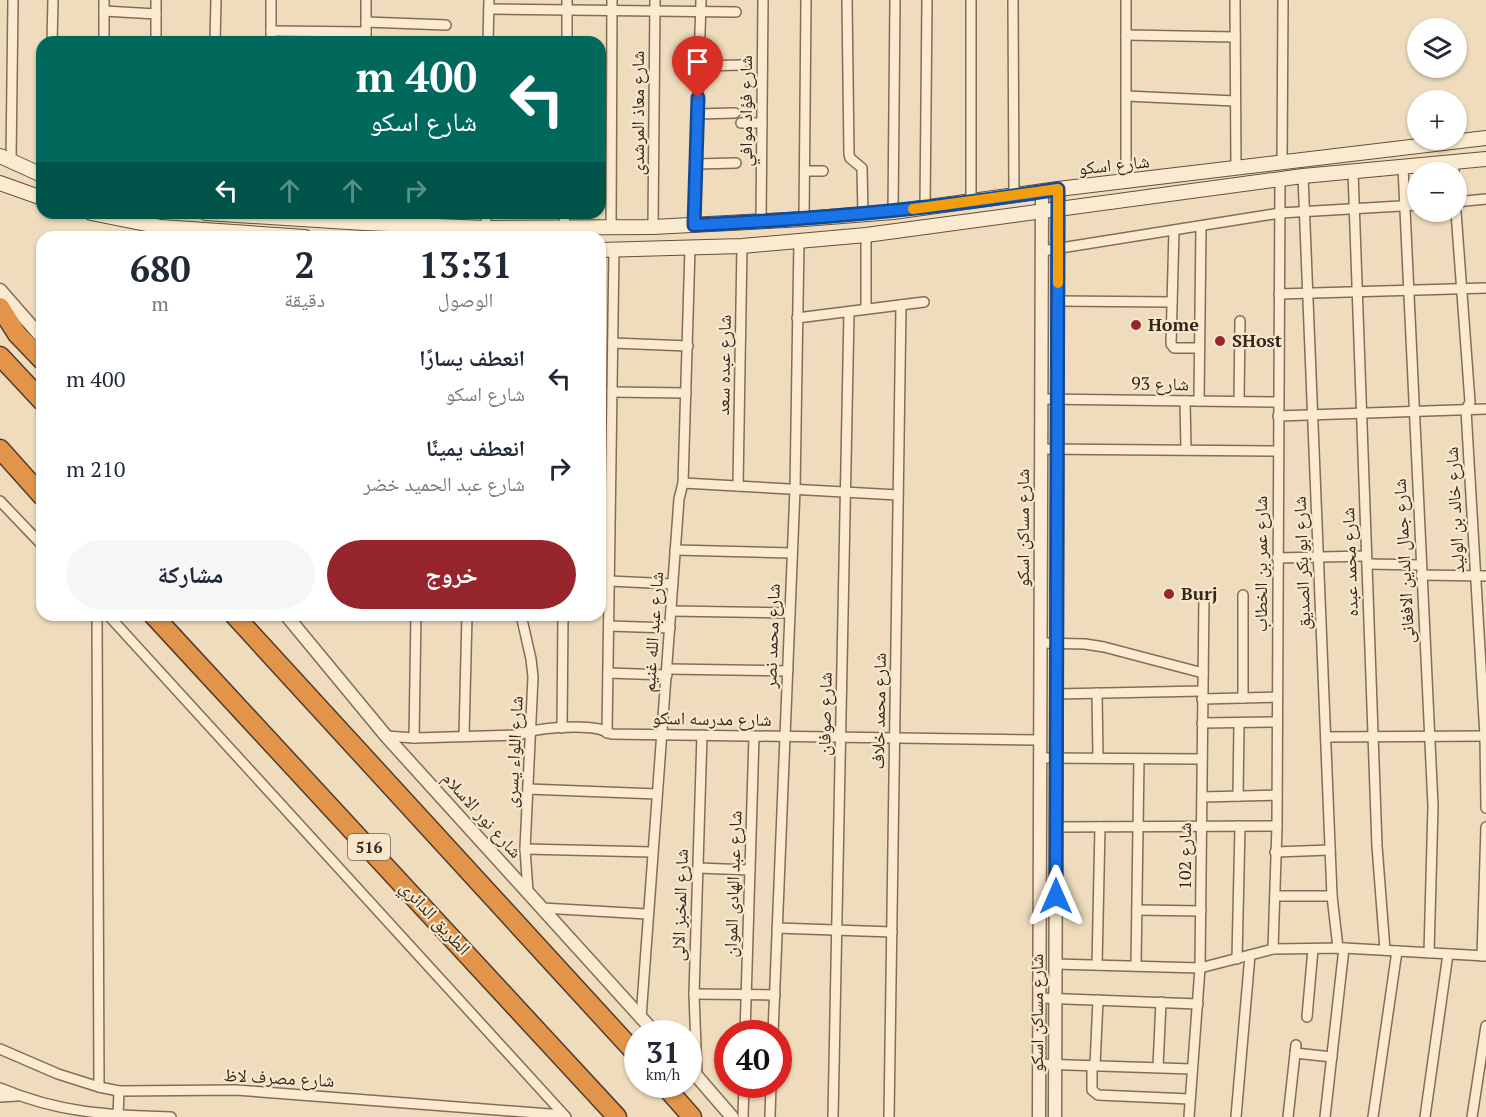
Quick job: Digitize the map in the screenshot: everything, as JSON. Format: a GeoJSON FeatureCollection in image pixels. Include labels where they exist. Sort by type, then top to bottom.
{"type":"FeatureCollection","features":[{"type":"Feature","properties":{"kind":"highway"},"geometry":{"type":"LineString","coordinates":[[0,307],[17,334],[36,354]]}},
{"type":"Feature","properties":{"kind":"highway"},"geometry":{"type":"LineString","coordinates":[[0,356],[36,395]]}},
{"type":"Feature","properties":{"kind":"highway"},"geometry":{"type":"LineString","coordinates":[[0,449],[36,490]]}},
{"type":"Feature","properties":{"kind":"highway"},"geometry":{"type":"LineString","coordinates":[[0,459],[36,490]]}},
{"type":"Feature","properties":{"kind":"highway","name":"الطريق الدائري"},"geometry":{"type":"LineString","coordinates":[[159,621],[617,1117]]}},
{"type":"Feature","properties":{"kind":"highway"},"geometry":{"type":"LineString","coordinates":[[239,621],[624,1041]]}},
{"type":"Feature","properties":{"kind":"highway"},"geometry":{"type":"LineString","coordinates":[[675,1098],[692,1117]]}},
{"type":"Feature","properties":{"kind":"main road","name":"شارع اسكو"},"geometry":{"type":"LineString","coordinates":[[376,219],[486,228],[564,228],[694,225],[804,219],[893,212],[1058,189],[1486,138]]}},
{"type":"Feature","properties":{"kind":"main road"},"geometry":{"type":"LineString","coordinates":[[5,158],[36,172]]}},
{"type":"Feature","properties":{"kind":"main road","name":"شارع اسكو"},"geometry":{"type":"LineString","coordinates":[[1467,164],[1486,159]]}},
{"type":"Feature","properties":{"kind":"main road","name":"شارع اسكو"},"geometry":{"type":"LineString","coordinates":[[606,250],[742,246],[799,241],[1304,176],[1407,167]]}},
{"type":"Feature","properties":{"kind":"main road"},"geometry":{"type":"LineString","coordinates":[[0,183],[36,196]]}},
{"type":"Feature","properties":{"kind":"main road"},"geometry":{"type":"LineString","coordinates":[[123,219],[161,226],[226,231]]}},
{"type":"Feature","properties":{"kind":"street"},"geometry":{"type":"LineString","coordinates":[[5,158],[13,0]]}},
{"type":"Feature","properties":{"kind":"street"},"geometry":{"type":"LineString","coordinates":[[52,36],[53,0]]}},
{"type":"Feature","properties":{"kind":"street"},"geometry":{"type":"LineString","coordinates":[[104,0],[104,36]]}},
{"type":"Feature","properties":{"kind":"street"},"geometry":{"type":"LineString","coordinates":[[156,0],[156,36]]}},
{"type":"Feature","properties":{"kind":"street"},"geometry":{"type":"LineString","coordinates":[[215,36],[216,0]]}},
{"type":"Feature","properties":{"kind":"street"},"geometry":{"type":"LineString","coordinates":[[271,0],[271,36]]}},
{"type":"Feature","properties":{"kind":"street"},"geometry":{"type":"LineString","coordinates":[[366,0],[366,36]]}},
{"type":"Feature","properties":{"kind":"street"},"geometry":{"type":"LineString","coordinates":[[611,227],[612,0]]}},
{"type":"Feature","properties":{"kind":"street","name":"شارع معاذ المرشدى"},"geometry":{"type":"LineString","coordinates":[[653,226],[655,0]]}},
{"type":"Feature","properties":{"kind":"street"},"geometry":{"type":"LineString","coordinates":[[694,225],[701,0]]}},
{"type":"Feature","properties":{"kind":"street","name":"شارع فؤاد موافي"},"geometry":{"type":"LineString","coordinates":[[761,222],[763,0]]}},
{"type":"Feature","properties":{"kind":"street"},"geometry":{"type":"LineString","coordinates":[[804,219],[806,0]]}},
{"type":"Feature","properties":{"kind":"street"},"geometry":{"type":"LineString","coordinates":[[847,0],[849,154],[850,158],[862,168],[862,214]]}},
{"type":"Feature","properties":{"kind":"street"},"geometry":{"type":"LineString","coordinates":[[893,212],[895,0]]}},
{"type":"Feature","properties":{"kind":"street"},"geometry":{"type":"LineString","coordinates":[[925,208],[927,0]]}},
{"type":"Feature","properties":{"kind":"street"},"geometry":{"type":"LineString","coordinates":[[971,0],[971,202]]}},
{"type":"Feature","properties":{"kind":"street"},"geometry":{"type":"LineString","coordinates":[[1013,0],[1014,196]]}},
{"type":"Feature","properties":{"kind":"street"},"geometry":{"type":"LineString","coordinates":[[1126,0],[1126,182]]}},
{"type":"Feature","properties":{"kind":"street"},"geometry":{"type":"LineString","coordinates":[[1235,0],[1236,169]]}},
{"type":"Feature","properties":{"kind":"street"},"geometry":{"type":"LineString","coordinates":[[1282,0],[1282,162]]}},
{"type":"Feature","properties":{"kind":"street"},"geometry":{"type":"LineString","coordinates":[[488,36],[489,4],[567,5],[612,11],[736,12]]}},
{"type":"Feature","properties":{"kind":"street"},"geometry":{"type":"LineString","coordinates":[[567,5],[567,36]]}},
{"type":"Feature","properties":{"kind":"street"},"geometry":{"type":"LineString","coordinates":[[104,11],[156,14]]}},
{"type":"Feature","properties":{"kind":"street"},"geometry":{"type":"LineString","coordinates":[[366,22],[446,25]]}},
{"type":"Feature","properties":{"kind":"street"},"geometry":{"type":"LineString","coordinates":[[271,31],[350,36]]}},
{"type":"Feature","properties":{"kind":"street"},"geometry":{"type":"LineString","coordinates":[[1126,35],[1235,37]]}},
{"type":"Feature","properties":{"kind":"street"},"geometry":{"type":"LineString","coordinates":[[699,66],[741,65]]}},
{"type":"Feature","properties":{"kind":"street"},"geometry":{"type":"LineString","coordinates":[[1126,96],[1235,101]]}},
{"type":"Feature","properties":{"kind":"street"},"geometry":{"type":"LineString","coordinates":[[697,114],[735,113]]}},
{"type":"Feature","properties":{"kind":"street"},"geometry":{"type":"LineString","coordinates":[[741,123],[762,123]]}},
{"type":"Feature","properties":{"kind":"street"},"geometry":{"type":"LineString","coordinates":[[696,164],[736,163]]}},
{"type":"Feature","properties":{"kind":"street","name":"شارع جمال الدين الافغانى"},"geometry":{"type":"LineString","coordinates":[[1403,167],[1433,806],[1430,953]]}},
{"type":"Feature","properties":{"kind":"street"},"geometry":{"type":"LineString","coordinates":[[805,171],[823,171]]}},
{"type":"Feature","properties":{"kind":"street","name":"شارع محمد عبده"},"geometry":{"type":"LineString","coordinates":[[1353,172],[1377,846],[1385,950]]}},
{"type":"Feature","properties":{"kind":"street","name":"شارع ابو بكر الصديق"},"geometry":{"type":"LineString","coordinates":[[1304,176],[1332,896],[1341,948],[1325,1117]]}},
{"type":"Feature","properties":{"kind":"street","name":"شارع عمر بن الخطاب"},"geometry":{"type":"LineString","coordinates":[[1273,949],[1277,826],[1280,179]]}},
{"type":"Feature","properties":{"kind":"street","name":"شارع مساكن اسكو"},"geometry":{"type":"LineString","coordinates":[[1055,1117],[1058,189]]}},
{"type":"Feature","properties":{"kind":"street","name":"شارع مساكن اسكو"},"geometry":{"type":"LineString","coordinates":[[1039,1117],[1042,192]]}},
{"type":"Feature","properties":{"kind":"street"},"geometry":{"type":"LineString","coordinates":[[1467,201],[1486,199]]}},
{"type":"Feature","properties":{"kind":"street"},"geometry":{"type":"LineString","coordinates":[[1042,251],[1280,213],[1406,205]]}},
{"type":"Feature","properties":{"kind":"street"},"geometry":{"type":"LineString","coordinates":[[486,219],[486,228]]}},
{"type":"Feature","properties":{"kind":"street"},"geometry":{"type":"LineString","coordinates":[[564,219],[564,228]]}},
{"type":"Feature","properties":{"kind":"street","name":"شارع خالد بن الوليد"},"geometry":{"type":"LineString","coordinates":[[1457,222],[1470,402],[1466,410],[1485,736],[1486,808]]}},
{"type":"Feature","properties":{"kind":"street"},"geometry":{"type":"LineString","coordinates":[[1198,401],[1201,225]]}},
{"type":"Feature","properties":{"kind":"street"},"geometry":{"type":"LineString","coordinates":[[1174,230],[1171,345],[1174,348],[1199,348]]}},
{"type":"Feature","properties":{"kind":"street"},"geometry":{"type":"LineString","coordinates":[[866,234],[866,309]]}},
{"type":"Feature","properties":{"kind":"street","name":"شارع محمد نصر"},"geometry":{"type":"LineString","coordinates":[[774,1020],[795,489],[799,241]]}},
{"type":"Feature","properties":{"kind":"street","name":"شارع عبده سعد"},"geometry":{"type":"LineString","coordinates":[[738,486],[742,246]]}},
{"type":"Feature","properties":{"kind":"street","name":"شارع عبد الله غنيم"},"geometry":{"type":"LineString","coordinates":[[641,1018],[679,499],[684,483],[690,248]]}},
{"type":"Feature","properties":{"kind":"street"},"geometry":{"type":"LineString","coordinates":[[607,733],[614,250]]}},
{"type":"Feature","properties":{"kind":"street"},"geometry":{"type":"LineString","coordinates":[[1279,294],[1486,288]]}},
{"type":"Feature","properties":{"kind":"street"},"geometry":{"type":"LineString","coordinates":[[0,290],[36,331]]}},
{"type":"Feature","properties":{"kind":"street"},"geometry":{"type":"LineString","coordinates":[[1058,301],[1172,302]]}},
{"type":"Feature","properties":{"kind":"street"},"geometry":{"type":"LineString","coordinates":[[797,318],[924,302]]}},
{"type":"Feature","properties":{"kind":"street","name":"شارع محمد خلاف"},"geometry":{"type":"LineString","coordinates":[[889,1117],[901,305]]}},
{"type":"Feature","properties":{"kind":"street","name":"شارع صوفان"},"geometry":{"type":"LineString","coordinates":[[833,1117],[849,312]]}},
{"type":"Feature","properties":{"kind":"street"},"geometry":{"type":"LineString","coordinates":[[1239,401],[1240,321]]}},
{"type":"Feature","properties":{"kind":"street"},"geometry":{"type":"LineString","coordinates":[[613,343],[687,345]]}},
{"type":"Feature","properties":{"kind":"street"},"geometry":{"type":"LineString","coordinates":[[612,392],[686,393]]}},
{"type":"Feature","properties":{"kind":"street","name":"شارع 93"},"geometry":{"type":"LineString","coordinates":[[1041,399],[1278,402]]}},
{"type":"Feature","properties":{"kind":"street"},"geometry":{"type":"LineString","coordinates":[[1185,400],[1186,450]]}},
{"type":"Feature","properties":{"kind":"street"},"geometry":{"type":"LineString","coordinates":[[1278,416],[1486,409]]}},
{"type":"Feature","properties":{"kind":"street"},"geometry":{"type":"LineString","coordinates":[[1041,449],[1278,451]]}},
{"type":"Feature","properties":{"kind":"street"},"geometry":{"type":"LineString","coordinates":[[684,483],[898,495]]}},
{"type":"Feature","properties":{"kind":"street"},"geometry":{"type":"LineString","coordinates":[[0,501],[36,539]]}},
{"type":"Feature","properties":{"kind":"street"},"geometry":{"type":"LineString","coordinates":[[675,550],[792,554]]}},
{"type":"Feature","properties":{"kind":"street"},"geometry":{"type":"LineString","coordinates":[[1277,558],[1318,557],[1366,560],[1421,570],[1486,576]]}},
{"type":"Feature","properties":{"kind":"street"},"geometry":{"type":"LineString","coordinates":[[609,581],[673,584]]}},
{"type":"Feature","properties":{"kind":"street","name":"شارع 102"},"geometry":{"type":"LineString","coordinates":[[1189,1117],[1200,968],[1204,595]]}},
{"type":"Feature","properties":{"kind":"street"},"geometry":{"type":"LineString","coordinates":[[1243,595],[1243,698]]}},
{"type":"Feature","properties":{"kind":"street"},"geometry":{"type":"LineString","coordinates":[[671,611],[790,613]]}},
{"type":"Feature","properties":{"kind":"street"},"geometry":{"type":"LineString","coordinates":[[97,621],[99,1087]]}},
{"type":"Feature","properties":{"kind":"street"},"geometry":{"type":"LineString","coordinates":[[113,621],[565,1116]]}},
{"type":"Feature","properties":{"kind":"street","name":"شارع نور الاسلام"},"geometry":{"type":"LineString","coordinates":[[291,621],[386,736],[641,1018]]}},
{"type":"Feature","properties":{"kind":"street"},"geometry":{"type":"LineString","coordinates":[[414,738],[416,621]]}},
{"type":"Feature","properties":{"kind":"street"},"geometry":{"type":"LineString","coordinates":[[464,736],[466,621]]}},
{"type":"Feature","properties":{"kind":"street","name":"شارع اللواء يسرى"},"geometry":{"type":"LineString","coordinates":[[522,621],[533,677],[525,849],[528,892]]}},
{"type":"Feature","properties":{"kind":"street"},"geometry":{"type":"LineString","coordinates":[[561,728],[563,621]]}},
{"type":"Feature","properties":{"kind":"street"},"geometry":{"type":"LineString","coordinates":[[609,626],[670,628]]}},
{"type":"Feature","properties":{"kind":"street"},"geometry":{"type":"LineString","coordinates":[[1041,643],[1104,647],[1203,673]]}},
{"type":"Feature","properties":{"kind":"street"},"geometry":{"type":"LineString","coordinates":[[608,673],[788,671]]}},
{"type":"Feature","properties":{"kind":"street"},"geometry":{"type":"LineString","coordinates":[[1097,693],[1098,758]]}},
{"type":"Feature","properties":{"kind":"street"},"geometry":{"type":"LineString","coordinates":[[1056,694],[1277,698]]}},
{"type":"Feature","properties":{"kind":"street"},"geometry":{"type":"LineString","coordinates":[[1202,723],[1277,722]]}},
{"type":"Feature","properties":{"kind":"street"},"geometry":{"type":"LineString","coordinates":[[1238,796],[1239,723]]}},
{"type":"Feature","properties":{"kind":"street","name":"شارع مدرسه اسكو"},"geometry":{"type":"LineString","coordinates":[[386,736],[414,738],[519,735],[531,730],[561,728],[599,729],[607,733],[662,735],[1040,740]]}},
{"type":"Feature","properties":{"kind":"street","name":"شارع المخبز الالى"},"geometry":{"type":"LineString","coordinates":[[694,1020],[702,735]]}},
{"type":"Feature","properties":{"kind":"street","name":"شارع عبد الهادى الموان"},"geometry":{"type":"LineString","coordinates":[[746,1020],[754,736]]}},
{"type":"Feature","properties":{"kind":"street"},"geometry":{"type":"LineString","coordinates":[[1326,737],[1485,736]]}},
{"type":"Feature","properties":{"kind":"street"},"geometry":{"type":"LineString","coordinates":[[1040,758],[1202,759]]}},
{"type":"Feature","properties":{"kind":"street"},"geometry":{"type":"LineString","coordinates":[[1136,966],[1139,759]]}},
{"type":"Feature","properties":{"kind":"street"},"geometry":{"type":"LineString","coordinates":[[528,789],[657,794]]}},
{"type":"Feature","properties":{"kind":"street"},"geometry":{"type":"LineString","coordinates":[[1202,797],[1277,795]]}},
{"type":"Feature","properties":{"kind":"street"},"geometry":{"type":"LineString","coordinates":[[1237,959],[1240,826]]}},
{"type":"Feature","properties":{"kind":"street"},"geometry":{"type":"LineString","coordinates":[[1056,827],[1277,826]]}},
{"type":"Feature","properties":{"kind":"street"},"geometry":{"type":"LineString","coordinates":[[1097,965],[1100,827]]}},
{"type":"Feature","properties":{"kind":"street"},"geometry":{"type":"LineString","coordinates":[[1054,964],[1200,968],[1273,949],[1341,948],[1484,956],[1486,827]]}},
{"type":"Feature","properties":{"kind":"street"},"geometry":{"type":"LineString","coordinates":[[525,849],[652,852]]}},
{"type":"Feature","properties":{"kind":"street"},"geometry":{"type":"LineString","coordinates":[[1275,852],[1330,850]]}},
{"type":"Feature","properties":{"kind":"street"},"geometry":{"type":"LineString","coordinates":[[698,868],[750,870]]}},
{"type":"Feature","properties":{"kind":"street"},"geometry":{"type":"LineString","coordinates":[[1040,895],[1056,896]]}},
{"type":"Feature","properties":{"kind":"street"},"geometry":{"type":"LineString","coordinates":[[1275,896],[1332,896]]}},
{"type":"Feature","properties":{"kind":"street"},"geometry":{"type":"LineString","coordinates":[[542,908],[647,914]]}},
{"type":"Feature","properties":{"kind":"street"},"geometry":{"type":"LineString","coordinates":[[1137,910],[1201,911]]}},
{"type":"Feature","properties":{"kind":"street"},"geometry":{"type":"LineString","coordinates":[[777,928],[892,932]]}},
{"type":"Feature","properties":{"kind":"street"},"geometry":{"type":"LineString","coordinates":[[1307,1017],[1312,949]]}},
{"type":"Feature","properties":{"kind":"street"},"geometry":{"type":"LineString","coordinates":[[1373,1117],[1397,951]]}},
{"type":"Feature","properties":{"kind":"street"},"geometry":{"type":"LineString","coordinates":[[1425,1117],[1448,954]]}},
{"type":"Feature","properties":{"kind":"street"},"geometry":{"type":"LineString","coordinates":[[1236,1117],[1250,955]]}},
{"type":"Feature","properties":{"kind":"street"},"geometry":{"type":"LineString","coordinates":[[694,994],[775,995]]}},
{"type":"Feature","properties":{"kind":"street"},"geometry":{"type":"LineString","coordinates":[[1040,998],[1198,1004]]}},
{"type":"Feature","properties":{"kind":"street"},"geometry":{"type":"LineString","coordinates":[[1098,1000],[1092,1090],[1098,1095],[1190,1099]]}},
{"type":"Feature","properties":{"kind":"street"},"geometry":{"type":"LineString","coordinates":[[1158,1067],[1161,1002]]}},
{"type":"Feature","properties":{"kind":"street"},"geometry":{"type":"LineString","coordinates":[[1472,1117],[1486,1026]]}},
{"type":"Feature","properties":{"kind":"street","name":"شارع مصرف لاظ"},"geometry":{"type":"LineString","coordinates":[[0,1049],[58,1074],[119,1091],[236,1090],[565,1116]]}},
{"type":"Feature","properties":{"kind":"street"},"geometry":{"type":"LineString","coordinates":[[1288,1117],[1296,1049],[1332,1057]]}},
{"type":"Feature","properties":{"kind":"street"},"geometry":{"type":"LineString","coordinates":[[1039,1064],[1192,1069]]}},
{"type":"Feature","properties":{"kind":"street"},"geometry":{"type":"LineString","coordinates":[[702,1082],[732,1117]]}},
{"type":"Feature","properties":{"kind":"street"},"geometry":{"type":"LineString","coordinates":[[0,1088],[68,1110],[118,1116],[171,1117]]}},
{"type":"Feature","properties":{"kind":"street"},"geometry":{"type":"LineString","coordinates":[[118,1116],[119,1091]]}},
{"type":"Feature","properties":{"kind":"street"},"geometry":{"type":"LineString","coordinates":[[0,1097],[19,1096]]}},
{"type":"Feature","properties":{"kind":"street"},"geometry":{"type":"LineString","coordinates":[[743,1117],[744,1098]]}},
{"type":"Feature","properties":{"kind":"street"},"geometry":{"type":"LineString","coordinates":[[770,1117],[771,1098]]}},
{"type":"Feature","properties":{"kind":"slow traffic"},"geometry":{"type":"LineString","coordinates":[[913,209],[1058,189],[1058,283]]}},
{"type":"Feature","properties":{"kind":"place","name":"Home"},"geometry":{"type":"Point","coordinates":[1136,325]}},
{"type":"Feature","properties":{"kind":"place","name":"SHost"},"geometry":{"type":"Point","coordinates":[1220,341]}},
{"type":"Feature","properties":{"kind":"place","name":"Burj"},"geometry":{"type":"Point","coordinates":[1169,594]}},
{"type":"Feature","properties":{"kind":"route"},"geometry":{"type":"LineString","coordinates":[[698,98],[694,225],[893,212],[1058,189],[1056,896]]}}]}
